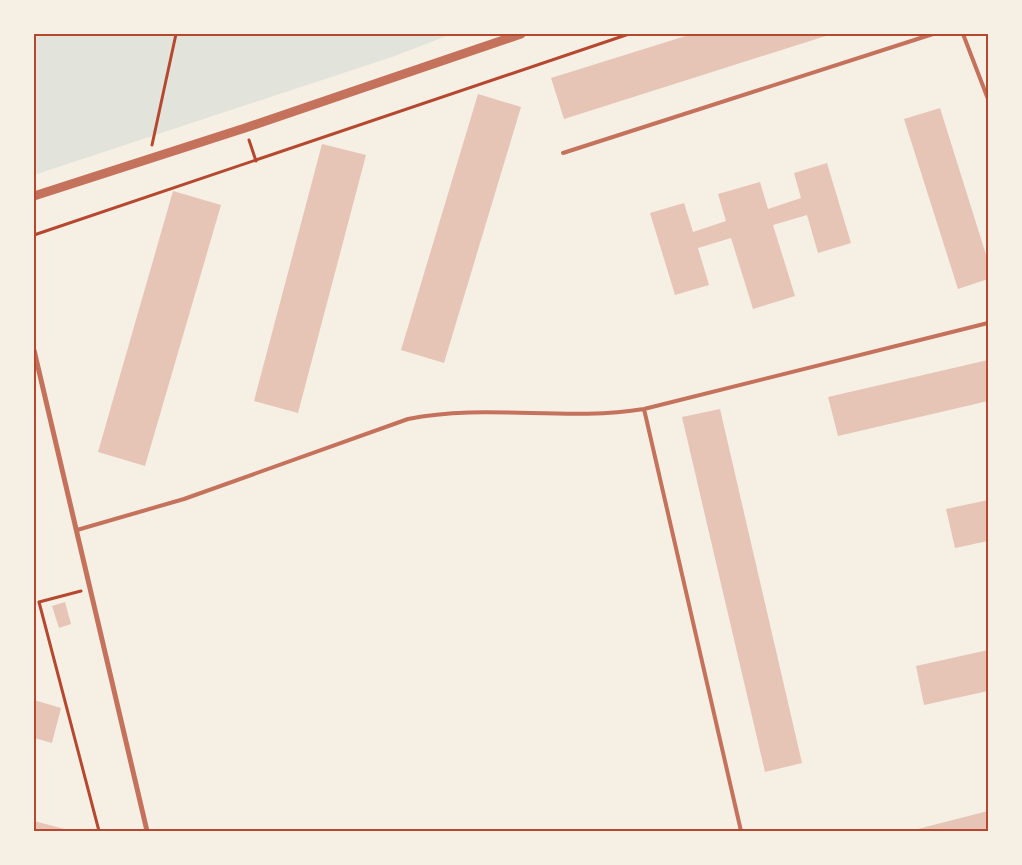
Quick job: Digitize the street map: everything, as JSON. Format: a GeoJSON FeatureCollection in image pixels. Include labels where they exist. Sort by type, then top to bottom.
{"type":"FeatureCollection","features":[{"type":"Feature","properties":{"kind":"street"},"geometry":{"type":"LineString","coordinates":[[34,196],[245,128],[521,34]]}},
{"type":"Feature","properties":{"kind":"street"},"geometry":{"type":"LineString","coordinates":[[34,350],[147,831]]}},
{"type":"Feature","properties":{"kind":"lane"},"geometry":{"type":"LineString","coordinates":[[563,153],[933,34]]}},
{"type":"Feature","properties":{"kind":"lane"},"geometry":{"type":"LineString","coordinates":[[963,34],[988,99]]}},
{"type":"Feature","properties":{"kind":"lane"},"geometry":{"type":"LineString","coordinates":[[77,530],[184,499],[408,419],[426,415],[465,412],[612,414],[644,409],[988,323]]}},
{"type":"Feature","properties":{"kind":"lane"},"geometry":{"type":"LineString","coordinates":[[644,409],[741,831]]}},
{"type":"Feature","properties":{"kind":"path"},"geometry":{"type":"LineString","coordinates":[[150,158],[172,45],[176,34]]}},
{"type":"Feature","properties":{"kind":"path"},"geometry":{"type":"LineString","coordinates":[[34,235],[629,34]]}},
{"type":"Feature","properties":{"kind":"path"},"geometry":{"type":"LineString","coordinates":[[245,128],[256,160]]}},
{"type":"Feature","properties":{"kind":"path"},"geometry":{"type":"LineString","coordinates":[[91,589],[39,602],[99,831]]}},
{"type":"Feature","properties":{"kind":"shaded area"},"geometry":{"type":"Polygon","coordinates":[[[34,34],[452,34],[392,57],[34,175],[34,34]]]}},
{"type":"Feature","properties":{"kind":"building"},"geometry":{"type":"Polygon","coordinates":[[[692,34],[832,34],[564,119],[551,78],[692,34]]]}},
{"type":"Feature","properties":{"kind":"building"},"geometry":{"type":"Polygon","coordinates":[[[478,94],[521,107],[444,363],[401,350],[478,94]]]}},
{"type":"Feature","properties":{"kind":"building"},"geometry":{"type":"Polygon","coordinates":[[[940,108],[988,261],[988,279],[958,289],[904,119],[940,108]]]}},
{"type":"Feature","properties":{"kind":"building"},"geometry":{"type":"Polygon","coordinates":[[[322,144],[366,155],[298,413],[254,401],[322,144]]]}},
{"type":"Feature","properties":{"kind":"building"},"geometry":{"type":"Polygon","coordinates":[[[827,163],[851,243],[818,253],[807,215],[773,225],[795,296],[753,309],[731,238],[698,248],[709,285],[675,295],[650,213],[684,203],[693,232],[726,221],[718,194],[760,182],[768,209],[801,198],[794,173],[827,163]]]}},
{"type":"Feature","properties":{"kind":"building"},"geometry":{"type":"Polygon","coordinates":[[[173,191],[221,205],[145,466],[98,452],[173,191]]]}},
{"type":"Feature","properties":{"kind":"building"},"geometry":{"type":"Polygon","coordinates":[[[988,360],[988,401],[838,436],[828,397],[988,360]]]}},
{"type":"Feature","properties":{"kind":"building"},"geometry":{"type":"Polygon","coordinates":[[[720,409],[802,763],[765,772],[682,417],[720,409]]]}},
{"type":"Feature","properties":{"kind":"building"},"geometry":{"type":"Polygon","coordinates":[[[988,500],[988,541],[955,548],[946,509],[988,500]]]}},
{"type":"Feature","properties":{"kind":"building"},"geometry":{"type":"Polygon","coordinates":[[[65,602],[71,624],[59,628],[52,606],[65,602]]]}},
{"type":"Feature","properties":{"kind":"building"},"geometry":{"type":"Polygon","coordinates":[[[988,650],[988,691],[924,705],[916,666],[988,650]]]}},
{"type":"Feature","properties":{"kind":"building"},"geometry":{"type":"Polygon","coordinates":[[[34,700],[61,708],[52,743],[34,738],[34,700]]]}},
{"type":"Feature","properties":{"kind":"building"},"geometry":{"type":"Polygon","coordinates":[[[988,811],[988,831],[910,831],[988,811]]]}},
{"type":"Feature","properties":{"kind":"building"},"geometry":{"type":"Polygon","coordinates":[[[34,821],[72,831],[34,831],[34,821]]]}}]}
